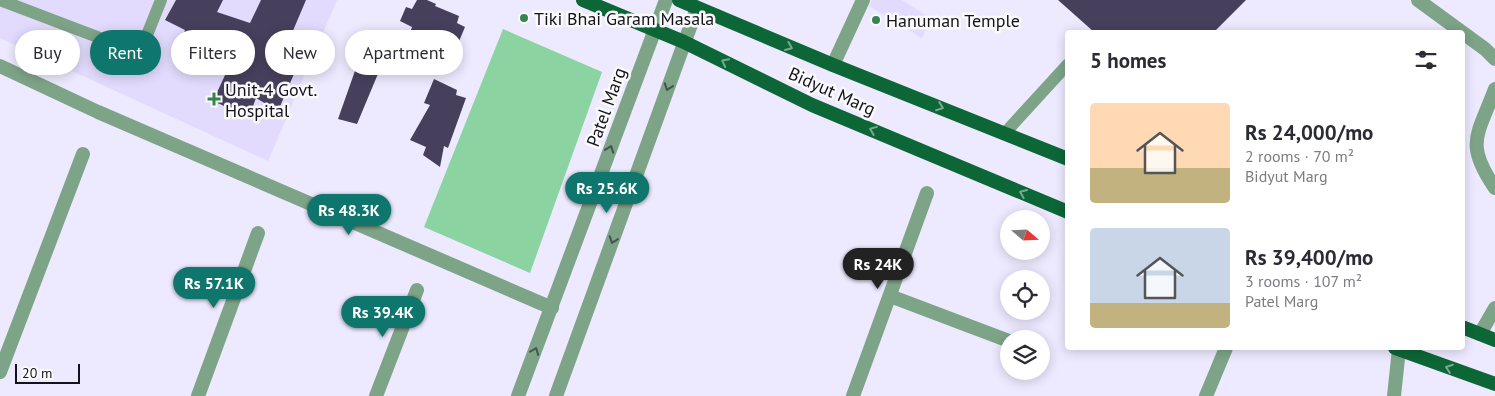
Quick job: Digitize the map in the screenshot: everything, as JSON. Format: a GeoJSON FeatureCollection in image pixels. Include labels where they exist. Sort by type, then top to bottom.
{"type":"FeatureCollection","features":[{"type":"Feature","properties":{"kind":"main road","name":"Bidyut Marg"},"geometry":{"type":"LineString","coordinates":[[583,0],[684,42],[812,105],[1065,211]]}},
{"type":"Feature","properties":{"kind":"main road","name":"Bidyut Marg"},"geometry":{"type":"LineString","coordinates":[[680,0],[833,65],[1065,158]]}},
{"type":"Feature","properties":{"kind":"main road"},"geometry":{"type":"LineString","coordinates":[[1465,328],[1495,340]]}},
{"type":"Feature","properties":{"kind":"main road"},"geometry":{"type":"LineString","coordinates":[[1402,350],[1495,384]]}},
{"type":"Feature","properties":{"kind":"street","name":"Patel Marg"},"geometry":{"type":"LineString","coordinates":[[518,396],[666,0]]}},
{"type":"Feature","properties":{"kind":"street"},"geometry":{"type":"LineString","coordinates":[[833,65],[863,0]]}},
{"type":"Feature","properties":{"kind":"street"},"geometry":{"type":"LineString","coordinates":[[1418,0],[1459,30]]}},
{"type":"Feature","properties":{"kind":"street"},"geometry":{"type":"LineString","coordinates":[[556,396],[698,8]]}},
{"type":"Feature","properties":{"kind":"street"},"geometry":{"type":"LineString","coordinates":[[1465,34],[1495,59]]}},
{"type":"Feature","properties":{"kind":"street"},"geometry":{"type":"LineString","coordinates":[[0,66],[106,116],[552,308]]}},
{"type":"Feature","properties":{"kind":"street"},"geometry":{"type":"LineString","coordinates":[[1495,89],[1476,141],[1476,151],[1484,172],[1495,188]]}},
{"type":"Feature","properties":{"kind":"street"},"geometry":{"type":"LineString","coordinates":[[0,372],[83,154]]}},
{"type":"Feature","properties":{"kind":"street"},"geometry":{"type":"LineString","coordinates":[[853,396],[927,193]]}},
{"type":"Feature","properties":{"kind":"street"},"geometry":{"type":"LineString","coordinates":[[198,396],[258,233]]}},
{"type":"Feature","properties":{"kind":"street"},"geometry":{"type":"LineString","coordinates":[[376,396],[416,290]]}},
{"type":"Feature","properties":{"kind":"street"},"geometry":{"type":"LineString","coordinates":[[890,296],[1000,338]]}},
{"type":"Feature","properties":{"kind":"street"},"geometry":{"type":"LineString","coordinates":[[1480,334],[1495,308]]}},
{"type":"Feature","properties":{"kind":"street"},"geometry":{"type":"LineString","coordinates":[[1206,396],[1225,350]]}},
{"type":"Feature","properties":{"kind":"street"},"geometry":{"type":"LineString","coordinates":[[1394,396],[1397,350]]}},
{"type":"Feature","properties":{"kind":"lane"},"geometry":{"type":"LineString","coordinates":[[0,0],[129,50],[142,45],[161,0]]}},
{"type":"Feature","properties":{"kind":"lane"},"geometry":{"type":"LineString","coordinates":[[1005,133],[1065,67]]}},
{"type":"Feature","properties":{"kind":"shaded area","name":"Unit-4 Govt. Hospital"},"geometry":{"type":"Polygon","coordinates":[[[0,0],[337,0],[324,30],[265,30],[265,75],[305,75],[268,161],[80,75],[80,30],[15,30],[15,45],[0,38],[0,0]]]}},
{"type":"Feature","properties":{"kind":"shaded area"},"geometry":{"type":"Polygon","coordinates":[[[872,0],[902,0],[932,19],[922,38],[869,6],[872,0]]]}},
{"type":"Feature","properties":{"kind":"green space"},"geometry":{"type":"Polygon","coordinates":[[[503,29],[602,72],[530,273],[424,227],[503,29]]]}},
{"type":"Feature","properties":{"kind":"building"},"geometry":{"type":"Polygon","coordinates":[[[176,0],[223,0],[217,12],[250,23],[261,0],[306,0],[293,30],[265,30],[265,75],[294,75],[278,111],[256,98],[249,117],[213,101],[225,75],[255,75],[255,30],[185,30],[165,20],[176,0]]]}},
{"type":"Feature","properties":{"kind":"building"},"geometry":{"type":"Polygon","coordinates":[[[417,0],[427,0],[436,4],[435,6],[459,16],[457,23],[465,27],[463,32],[463,30],[411,30],[412,27],[400,21],[406,7],[412,9],[417,0]]]}},
{"type":"Feature","properties":{"kind":"building"},"geometry":{"type":"Polygon","coordinates":[[[1058,0],[1246,0],[1216,30],[1092,30],[1058,0]]]}},
{"type":"Feature","properties":{"kind":"building"},"geometry":{"type":"Polygon","coordinates":[[[354,75],[377,75],[357,124],[338,119],[354,75]]]}},
{"type":"Feature","properties":{"kind":"building"},"geometry":{"type":"Polygon","coordinates":[[[434,79],[457,90],[456,95],[466,98],[448,148],[444,146],[440,167],[423,155],[426,147],[410,140],[430,105],[424,103],[434,79]]]}},
{"type":"Feature","properties":{"kind":"place","name":"Tiki Bhai Garam Masala"},"geometry":{"type":"Point","coordinates":[524,18]}},
{"type":"Feature","properties":{"kind":"place","name":"Hanuman Temple"},"geometry":{"type":"Point","coordinates":[876,20]}},
{"type":"Feature","properties":{"kind":"place","name":"Unit-4 Govt. Hospital"},"geometry":{"type":"Point","coordinates":[214,99]}}]}
